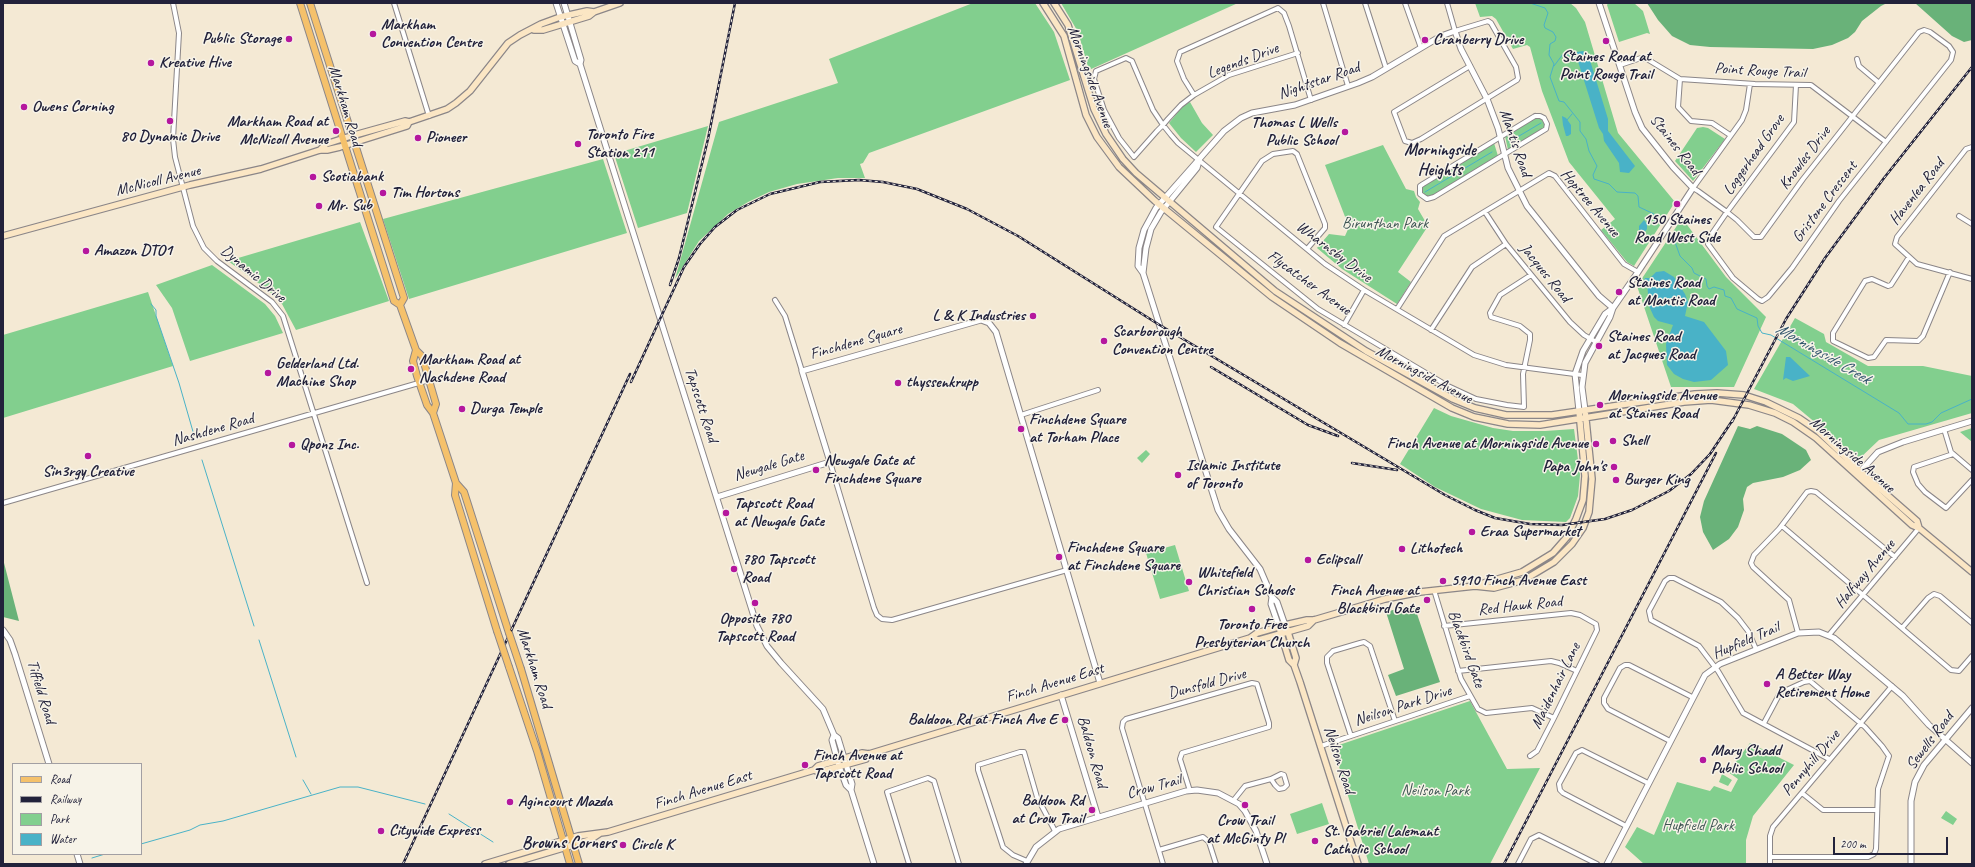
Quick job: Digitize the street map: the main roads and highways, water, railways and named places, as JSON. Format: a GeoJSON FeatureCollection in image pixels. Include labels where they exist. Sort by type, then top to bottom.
{"type":"FeatureCollection","features":[{"type":"Feature","properties":{"kind":"main road","name":"Markham Road"},"geometry":{"type":"LineString","coordinates":[[300,3],[394,300],[400,305],[416,350],[422,356],[436,404],[434,413]]}},
{"type":"Feature","properties":{"kind":"main road","name":"Markham Road"},"geometry":{"type":"LineString","coordinates":[[310,3],[351,136],[404,298],[400,305]]}},
{"type":"Feature","properties":{"kind":"main road","name":"McNicoll Avenue"},"geometry":{"type":"LineString","coordinates":[[562,20],[569,22],[589,16],[594,12],[620,3]]}},
{"type":"Feature","properties":{"kind":"main road","name":"Morningside Avenue"},"geometry":{"type":"LineString","coordinates":[[1043,3],[1064,36],[1086,115],[1097,137],[1130,179],[1164,209],[1272,297],[1340,343],[1452,408],[1474,417],[1523,426],[1583,420],[1684,402],[1718,401],[1750,405],[1775,413],[1793,422],[1816,438],[1917,521],[1919,528],[1972,572]]}},
{"type":"Feature","properties":{"kind":"main road","name":"Morningside Avenue"},"geometry":{"type":"LineString","coordinates":[[1054,3],[1068,25],[1094,109],[1106,134],[1123,159],[1136,173],[1276,291],[1342,336],[1402,372],[1454,399],[1475,408],[1506,415],[1552,415],[1683,395],[1717,393],[1744,395],[1766,402],[1799,418],[1818,431],[1859,474]]}},
{"type":"Feature","properties":{"kind":"main road","name":"McNicoll Avenue"},"geometry":{"type":"LineString","coordinates":[[320,150],[326,144],[405,120],[409,122],[429,116],[456,103],[470,92],[508,43],[520,35],[532,30],[543,30],[562,20],[567,15],[587,11],[594,12]]}},
{"type":"Feature","properties":{"kind":"main road","name":"McNicoll Avenue"},"geometry":{"type":"LineString","coordinates":[[3,236],[183,187],[261,169],[320,150],[327,150],[407,126],[409,122]]}},
{"type":"Feature","properties":{"kind":"main road"},"geometry":{"type":"LineString","coordinates":[[1222,255],[1226,250]]}},
{"type":"Feature","properties":{"kind":"main road","name":"Markham Road"},"geometry":{"type":"LineString","coordinates":[[416,350],[413,360],[419,383],[427,405],[434,413],[456,483],[455,496],[537,751],[570,864]]}},
{"type":"Feature","properties":{"kind":"main road"},"geometry":{"type":"LineString","coordinates":[[1474,417],[1475,408]]}},
{"type":"Feature","properties":{"kind":"main road","name":"Finch Avenue East"},"geometry":{"type":"LineString","coordinates":[[1475,586],[1494,588],[1524,580],[1554,562],[1572,544],[1583,528],[1589,512],[1592,479],[1582,410]]}},
{"type":"Feature","properties":{"kind":"main road","name":"Finch Avenue East"},"geometry":{"type":"LineString","coordinates":[[485,864],[588,834],[599,834],[814,770],[818,766],[844,758],[862,753],[869,754],[1250,638],[1257,633],[1285,625],[1314,620],[1385,599],[1434,590],[1475,586],[1522,572],[1553,553],[1567,537],[1576,519],[1583,500],[1585,476],[1583,420]]}},
{"type":"Feature","properties":{"kind":"main road","name":"Markham Road"},"geometry":{"type":"LineString","coordinates":[[456,483],[464,492],[521,668],[579,864]]}},
{"type":"Feature","properties":{"kind":"main road","name":"Finch Avenue East"},"geometry":{"type":"LineString","coordinates":[[1250,638],[1259,640],[1281,634],[1308,626],[1314,620]]}},
{"type":"Feature","properties":{"kind":"main road","name":"Neilson Road"},"geometry":{"type":"LineString","coordinates":[[1285,625],[1296,658],[1294,665]]}},
{"type":"Feature","properties":{"kind":"main road","name":"Neilson Road"},"geometry":{"type":"LineString","coordinates":[[1279,627],[1289,660],[1294,665],[1358,864]]}},
{"type":"Feature","properties":{"kind":"main road","name":"Finch Avenue East"},"geometry":{"type":"LineString","coordinates":[[814,770],[819,772],[866,759],[869,754]]}},
{"type":"Feature","properties":{"kind":"main road","name":"Finch Avenue East"},"geometry":{"type":"LineString","coordinates":[[509,864],[590,840],[599,834]]}},
{"type":"Feature","properties":{"kind":"water"},"geometry":{"type":"Polygon","coordinates":[[[1583,51],[1589,57],[1608,119],[1608,131],[1635,166],[1629,173],[1620,172],[1619,163],[1604,141],[1603,134],[1599,128],[1576,55],[1577,52],[1583,51]]]}},
{"type":"Feature","properties":{"kind":"water"},"geometry":{"type":"Polygon","coordinates":[[[1562,116],[1566,118],[1571,125],[1571,134],[1568,136],[1566,136],[1562,116]]]}},
{"type":"Feature","properties":{"kind":"water"},"geometry":{"type":"Polygon","coordinates":[[[1644,220],[1647,224],[1647,229],[1641,237],[1639,236],[1639,226],[1644,220]]]}},
{"type":"Feature","properties":{"kind":"water"},"geometry":{"type":"Polygon","coordinates":[[[1664,271],[1674,277],[1685,294],[1688,302],[1685,316],[1704,322],[1726,351],[1728,365],[1711,380],[1694,382],[1683,379],[1674,374],[1667,365],[1666,344],[1673,325],[1658,321],[1654,317],[1649,306],[1647,282],[1644,281],[1645,278],[1650,278],[1656,272],[1664,271]]]}},
{"type":"Feature","properties":{"kind":"water"},"geometry":{"type":"Polygon","coordinates":[[[1786,357],[1790,357],[1810,376],[1793,381],[1786,378],[1783,380],[1786,357]]]}},
{"type":"Feature","properties":{"kind":"waterway","name":"Morningside Creek"},"geometry":{"type":"LineString","coordinates":[[1530,3],[1545,8],[1548,13],[1544,25],[1545,28],[1553,32],[1556,37],[1555,41],[1550,44],[1549,55],[1554,64],[1550,77],[1559,101],[1564,102],[1580,122],[1580,131],[1586,139],[1589,151],[1597,166],[1593,175],[1594,179],[1609,184],[1617,192],[1635,193],[1638,196],[1639,207],[1654,214],[1655,225]]}},
{"type":"Feature","properties":{"kind":"waterway"},"geometry":{"type":"LineString","coordinates":[[1554,66],[1563,54],[1576,56]]}},
{"type":"Feature","properties":{"kind":"waterway","name":"Morningside Creek"},"geometry":{"type":"LineString","coordinates":[[1567,120],[1572,114]]}},
{"type":"Feature","properties":{"kind":"waterway"},"geometry":{"type":"LineString","coordinates":[[1509,142],[1541,123]]}},
{"type":"Feature","properties":{"kind":"waterway"},"geometry":{"type":"LineString","coordinates":[[1425,192],[1492,152]]}},
{"type":"Feature","properties":{"kind":"waterway","name":"Morningside Creek"},"geometry":{"type":"LineString","coordinates":[[1673,239],[1680,256],[1692,268],[1694,273],[1706,279],[1709,289],[1714,287],[1724,290],[1725,296],[1731,298],[1737,309],[1757,318],[1758,326],[1762,333],[1771,335],[1899,413],[1908,424],[1926,424],[1932,422],[1941,413],[1972,399]]}},
{"type":"Feature","properties":{"kind":"waterway"},"geometry":{"type":"LineString","coordinates":[[151,304],[156,310],[156,316],[179,383],[194,435]]}},
{"type":"Feature","properties":{"kind":"waterway"},"geometry":{"type":"LineString","coordinates":[[202,460],[254,626]]}},
{"type":"Feature","properties":{"kind":"waterway"},"geometry":{"type":"LineString","coordinates":[[259,640],[296,757]]}},
{"type":"Feature","properties":{"kind":"waterway"},"geometry":{"type":"LineString","coordinates":[[303,780],[311,794]]}},
{"type":"Feature","properties":{"kind":"waterway"},"geometry":{"type":"LineString","coordinates":[[142,844],[190,830],[200,825],[223,821],[340,787],[358,787],[425,804]]}},
{"type":"Feature","properties":{"kind":"waterway"},"geometry":{"type":"LineString","coordinates":[[449,814],[493,842]]}},
{"type":"Feature","properties":{"kind":"waterway"},"geometry":{"type":"LineString","coordinates":[[92,858],[102,855]]}},
{"type":"Feature","properties":{"kind":"railway"},"geometry":{"type":"LineString","coordinates":[[670,285],[679,258],[708,139],[735,3]]}},
{"type":"Feature","properties":{"kind":"railway"},"geometry":{"type":"LineString","coordinates":[[1732,422],[1786,319],[1825,258],[1884,178],[1972,67]]}},
{"type":"Feature","properties":{"kind":"railway"},"geometry":{"type":"LineString","coordinates":[[631,382],[684,267],[700,244],[715,227],[737,210],[770,194],[820,182],[859,180],[883,182],[917,189],[967,209],[1018,236],[1158,324],[1445,495],[1495,518],[1530,524],[1562,525],[1605,519],[1632,510],[1669,491],[1691,474],[1710,454],[1734,418]]}},
{"type":"Feature","properties":{"kind":"railway"},"geometry":{"type":"LineString","coordinates":[[1211,367],[1308,425],[1338,436]]}},
{"type":"Feature","properties":{"kind":"railway"},"geometry":{"type":"LineString","coordinates":[[403,864],[630,374]]}},
{"type":"Feature","properties":{"kind":"railway"},"geometry":{"type":"LineString","coordinates":[[1504,864],[1716,453]]}},
{"type":"Feature","properties":{"kind":"railway"},"geometry":{"type":"LineString","coordinates":[[1352,463],[1397,470]]}},
{"type":"Feature","properties":{"kind":"place","name":"Markham Convention Centre"},"geometry":{"type":"Point","coordinates":[373,34]}},
{"type":"Feature","properties":{"kind":"place","name":"Public Storage"},"geometry":{"type":"Point","coordinates":[289,39]}},
{"type":"Feature","properties":{"kind":"place","name":"Cranberry Drive"},"geometry":{"type":"Point","coordinates":[1425,40]}},
{"type":"Feature","properties":{"kind":"place","name":"Staines Road at Point Rouge Trail"},"geometry":{"type":"Point","coordinates":[1606,41]}},
{"type":"Feature","properties":{"kind":"place","name":"Kreative Hive"},"geometry":{"type":"Point","coordinates":[151,63]}},
{"type":"Feature","properties":{"kind":"place","name":"Owens Corning"},"geometry":{"type":"Point","coordinates":[24,107]}},
{"type":"Feature","properties":{"kind":"place","name":"80 Dynamic Drive"},"geometry":{"type":"Point","coordinates":[170,121]}},
{"type":"Feature","properties":{"kind":"place","name":"Markham Road at McNicoll Avenue"},"geometry":{"type":"Point","coordinates":[336,131]}},
{"type":"Feature","properties":{"kind":"place","name":"Thomas L Wells Public School"},"geometry":{"type":"Point","coordinates":[1345,132]}},
{"type":"Feature","properties":{"kind":"place","name":"Pioneer"},"geometry":{"type":"Point","coordinates":[418,138]}},
{"type":"Feature","properties":{"kind":"place","name":"Toronto Fire Station 211"},"geometry":{"type":"Point","coordinates":[578,144]}},
{"type":"Feature","properties":{"kind":"place","name":"Scotiabank"},"geometry":{"type":"Point","coordinates":[313,177]}},
{"type":"Feature","properties":{"kind":"place","name":"Tim Hortons"},"geometry":{"type":"Point","coordinates":[383,193]}},
{"type":"Feature","properties":{"kind":"place","name":"150 Staines Road West Side"},"geometry":{"type":"Point","coordinates":[1677,204]}},
{"type":"Feature","properties":{"kind":"place","name":"Mr. Sub"},"geometry":{"type":"Point","coordinates":[319,206]}},
{"type":"Feature","properties":{"kind":"place","name":"Amazon DTO1"},"geometry":{"type":"Point","coordinates":[86,251]}},
{"type":"Feature","properties":{"kind":"place","name":"Staines Road at Mantis Road"},"geometry":{"type":"Point","coordinates":[1619,292]}},
{"type":"Feature","properties":{"kind":"place","name":"L & K Industries"},"geometry":{"type":"Point","coordinates":[1033,316]}},
{"type":"Feature","properties":{"kind":"place","name":"Scarborough Convention Centre"},"geometry":{"type":"Point","coordinates":[1104,341]}},
{"type":"Feature","properties":{"kind":"place","name":"Staines Road at Jacques Road"},"geometry":{"type":"Point","coordinates":[1599,346]}},
{"type":"Feature","properties":{"kind":"place","name":"Markham Road at Nashdene Road"},"geometry":{"type":"Point","coordinates":[411,369]}},
{"type":"Feature","properties":{"kind":"place","name":"Gelderland Ltd. Machine Shop"},"geometry":{"type":"Point","coordinates":[268,373]}},
{"type":"Feature","properties":{"kind":"place","name":"thyssenkrupp"},"geometry":{"type":"Point","coordinates":[898,383]}},
{"type":"Feature","properties":{"kind":"place","name":"Morningside Avenue at Staines Road"},"geometry":{"type":"Point","coordinates":[1600,405]}},
{"type":"Feature","properties":{"kind":"place","name":"Durga Temple"},"geometry":{"type":"Point","coordinates":[462,409]}},
{"type":"Feature","properties":{"kind":"place","name":"Finchdene Square at Torham Place"},"geometry":{"type":"Point","coordinates":[1021,429]}},
{"type":"Feature","properties":{"kind":"place","name":"Shell"},"geometry":{"type":"Point","coordinates":[1613,441]}},
{"type":"Feature","properties":{"kind":"place","name":"Finch Avenue at Morningside Avenue"},"geometry":{"type":"Point","coordinates":[1596,444]}},
{"type":"Feature","properties":{"kind":"place","name":"Qponz Inc."},"geometry":{"type":"Point","coordinates":[292,445]}},
{"type":"Feature","properties":{"kind":"place","name":"Sin3rgy Creative"},"geometry":{"type":"Point","coordinates":[88,456]}},
{"type":"Feature","properties":{"kind":"place","name":"Papa John's"},"geometry":{"type":"Point","coordinates":[1614,467]}},
{"type":"Feature","properties":{"kind":"place","name":"Newgale Gate at Finchdene Square"},"geometry":{"type":"Point","coordinates":[816,470]}},
{"type":"Feature","properties":{"kind":"place","name":"Islamic Institute of Toronto"},"geometry":{"type":"Point","coordinates":[1178,475]}},
{"type":"Feature","properties":{"kind":"place","name":"Burger King"},"geometry":{"type":"Point","coordinates":[1616,480]}},
{"type":"Feature","properties":{"kind":"place","name":"Tapscott Road at Newgale Gate"},"geometry":{"type":"Point","coordinates":[726,513]}},
{"type":"Feature","properties":{"kind":"place","name":"Eraa Supermarket"},"geometry":{"type":"Point","coordinates":[1472,532]}},
{"type":"Feature","properties":{"kind":"place","name":"Lithotech"},"geometry":{"type":"Point","coordinates":[1402,549]}},
{"type":"Feature","properties":{"kind":"place","name":"Finchdene Square at Finchdene Square"},"geometry":{"type":"Point","coordinates":[1059,557]}},
{"type":"Feature","properties":{"kind":"place","name":"Eclipsall"},"geometry":{"type":"Point","coordinates":[1308,560]}},
{"type":"Feature","properties":{"kind":"place","name":"780 Tapscott Road"},"geometry":{"type":"Point","coordinates":[734,569]}},
{"type":"Feature","properties":{"kind":"place","name":"5910 Finch Avenue East"},"geometry":{"type":"Point","coordinates":[1443,581]}},
{"type":"Feature","properties":{"kind":"place","name":"Whitefield Christian Schools"},"geometry":{"type":"Point","coordinates":[1189,582]}},
{"type":"Feature","properties":{"kind":"place","name":"Finch Avenue at Blackbird Gate"},"geometry":{"type":"Point","coordinates":[1427,600]}},
{"type":"Feature","properties":{"kind":"place","name":"Opposite 780 Tapscott Road"},"geometry":{"type":"Point","coordinates":[755,603]}},
{"type":"Feature","properties":{"kind":"place","name":"Toronto Free Presbyterian Church"},"geometry":{"type":"Point","coordinates":[1252,609]}},
{"type":"Feature","properties":{"kind":"place","name":"A Better Way Retirement Home"},"geometry":{"type":"Point","coordinates":[1767,684]}},
{"type":"Feature","properties":{"kind":"place","name":"Baldoon Rd at Finch Ave E"},"geometry":{"type":"Point","coordinates":[1065,720]}},
{"type":"Feature","properties":{"kind":"place","name":"Mary Shadd Public School"},"geometry":{"type":"Point","coordinates":[1703,760]}},
{"type":"Feature","properties":{"kind":"place","name":"Finch Avenue at Tapscott Road"},"geometry":{"type":"Point","coordinates":[805,765]}},
{"type":"Feature","properties":{"kind":"place","name":"Agincourt Mazda"},"geometry":{"type":"Point","coordinates":[510,802]}},
{"type":"Feature","properties":{"kind":"place","name":"Crow Trail at McGinty Pl"},"geometry":{"type":"Point","coordinates":[1245,805]}},
{"type":"Feature","properties":{"kind":"place","name":"Baldoon Rd at Crow Trail"},"geometry":{"type":"Point","coordinates":[1092,810]}},
{"type":"Feature","properties":{"kind":"place","name":"Citywide Express"},"geometry":{"type":"Point","coordinates":[381,831]}},
{"type":"Feature","properties":{"kind":"place","name":"St. Gabriel Lalemant Catholic School"},"geometry":{"type":"Point","coordinates":[1315,841]}},
{"type":"Feature","properties":{"kind":"place","name":"Circle K"},"geometry":{"type":"Point","coordinates":[623,845]}},
{"type":"Feature","properties":{"kind":"district","name":"Morningside Heights"},"geometry":{"type":"Point","coordinates":[1440,161]}},
{"type":"Feature","properties":{"kind":"district","name":"Browns Corners"},"geometry":{"type":"Point","coordinates":[569,844]}},
{"type":"Feature","properties":{"kind":"park label","name":"Birunthan Park"},"geometry":{"type":"Point","coordinates":[1385,224]}},
{"type":"Feature","properties":{"kind":"park label","name":"Neilson Park"},"geometry":{"type":"Point","coordinates":[1435,791]}},
{"type":"Feature","properties":{"kind":"park label","name":"Hupfield Park"},"geometry":{"type":"Point","coordinates":[1698,826]}}]}
